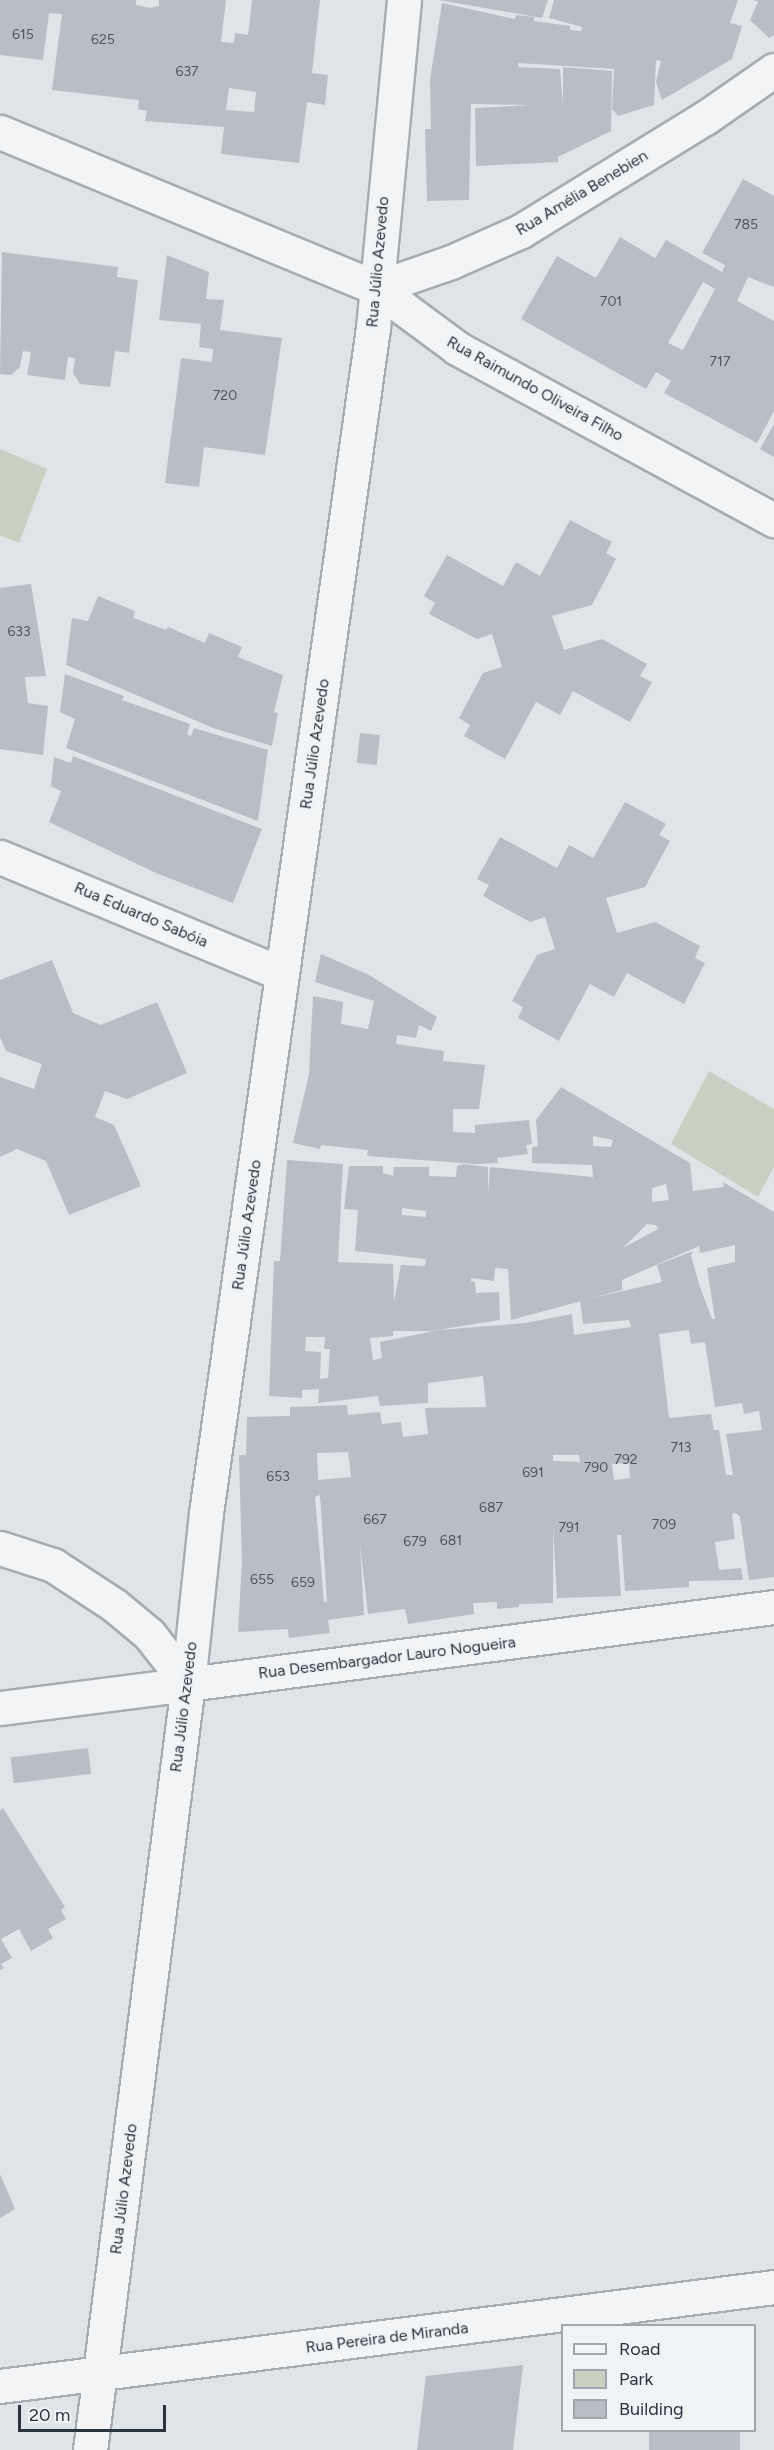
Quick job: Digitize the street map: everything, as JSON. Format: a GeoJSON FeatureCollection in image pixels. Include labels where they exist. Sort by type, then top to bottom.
{"type":"FeatureCollection","features":[{"type":"Feature","properties":{"kind":"street","name":"Rua Júlio Azevedo"},"geometry":{"type":"LineString","coordinates":[[90,2450],[188,1683],[206,1513],[376,288],[404,0]]}},
{"type":"Feature","properties":{"kind":"street","name":"Rua Amélia Benebien"},"geometry":{"type":"LineString","coordinates":[[376,288],[451,262],[520,231],[705,118],[774,70]]}},
{"type":"Feature","properties":{"kind":"street","name":"Rua Raimundo Oliveira Filho"},"geometry":{"type":"LineString","coordinates":[[0,132],[376,288],[457,348],[774,520]]}},
{"type":"Feature","properties":{"kind":"street","name":"Rua Eduardo Sabóia"},"geometry":{"type":"LineString","coordinates":[[0,857],[282,974]]}},
{"type":"Feature","properties":{"kind":"street"},"geometry":{"type":"LineString","coordinates":[[0,1548],[53,1565],[114,1605],[149,1634],[188,1683]]}},
{"type":"Feature","properties":{"kind":"street","name":"Rua Desembargador Lauro Nogueira"},"geometry":{"type":"LineString","coordinates":[[0,1708],[774,1607]]}},
{"type":"Feature","properties":{"kind":"street","name":"Rua Pereira de Miranda"},"geometry":{"type":"LineString","coordinates":[[0,2386],[101,2375],[774,2287]]}},
{"type":"Feature","properties":{"kind":"green space"},"geometry":{"type":"Polygon","coordinates":[[[0,449],[47,469],[19,543],[0,535],[0,449]]]}},
{"type":"Feature","properties":{"kind":"green space"},"geometry":{"type":"Polygon","coordinates":[[[709,1071],[774,1109],[774,1167],[758,1197],[671,1144],[709,1071]]]}},
{"type":"Feature","properties":{"kind":"building"},"geometry":{"type":"Polygon","coordinates":[[[0,0],[136,0],[136,5],[150,8],[159,6],[159,0],[226,0],[221,42],[234,43],[235,33],[248,35],[252,0],[320,0],[312,73],[328,75],[325,105],[307,102],[299,163],[221,154],[224,127],[145,121],[147,111],[138,109],[139,100],[52,90],[62,14],[49,13],[43,60],[0,55],[0,0]],[[229,88],[226,110],[254,112],[256,92],[229,88]]]}},
{"type":"Feature","properties":{"kind":"building"},"geometry":{"type":"Polygon","coordinates":[[[439,0],[548,0],[542,18],[439,0]]]}},
{"type":"Feature","properties":{"kind":"building"},"geometry":{"type":"Polygon","coordinates":[[[554,0],[738,0],[730,23],[742,26],[732,59],[662,100],[656,82],[661,61],[656,60],[654,105],[618,116],[612,109],[614,69],[518,63],[518,67],[560,69],[563,105],[563,67],[612,71],[611,131],[558,157],[558,162],[476,166],[475,108],[533,105],[471,104],[469,200],[427,201],[425,129],[431,129],[430,80],[442,3],[515,19],[516,15],[534,17],[534,21],[570,26],[570,30],[581,31],[582,27],[549,18],[554,0]]]}},
{"type":"Feature","properties":{"kind":"building"},"geometry":{"type":"Polygon","coordinates":[[[754,0],[774,0],[774,35],[769,38],[750,20],[758,2],[754,0]]]}},
{"type":"Feature","properties":{"kind":"building"},"geometry":{"type":"Polygon","coordinates":[[[743,179],[774,196],[774,287],[748,277],[737,301],[774,321],[774,411],[757,443],[664,393],[671,381],[656,372],[646,389],[521,319],[557,256],[596,278],[620,237],[655,258],[666,240],[722,272],[725,265],[702,253],[743,179]],[[703,282],[668,343],[683,350],[715,289],[703,282]]]}},
{"type":"Feature","properties":{"kind":"building"},"geometry":{"type":"Polygon","coordinates":[[[2,252],[118,267],[117,277],[138,280],[129,353],[115,351],[110,387],[80,384],[73,373],[75,358],[68,357],[65,380],[27,375],[31,352],[23,351],[20,367],[11,375],[0,374],[2,252]]]}},
{"type":"Feature","properties":{"kind":"building"},"geometry":{"type":"Polygon","coordinates":[[[167,255],[209,272],[206,299],[224,300],[220,330],[282,338],[265,455],[204,447],[199,487],[165,483],[181,358],[212,362],[213,349],[199,347],[201,324],[159,320],[167,255]]]}},
{"type":"Feature","properties":{"kind":"building"},"geometry":{"type":"Polygon","coordinates":[[[774,424],[774,457],[760,449],[774,424]]]}},
{"type":"Feature","properties":{"kind":"building"},"geometry":{"type":"Polygon","coordinates":[[[570,520],[612,542],[606,553],[616,559],[592,605],[552,616],[564,650],[602,639],[647,664],[640,676],[652,682],[630,722],[573,691],[560,715],[536,702],[505,759],[464,736],[470,725],[459,718],[483,673],[502,667],[492,634],[477,639],[429,614],[435,603],[424,596],[447,555],[503,586],[516,562],[540,576],[570,520]]]}},
{"type":"Feature","properties":{"kind":"building"},"geometry":{"type":"Polygon","coordinates":[[[31,584],[46,676],[25,677],[28,703],[48,706],[43,755],[0,749],[0,588],[31,584]]]}},
{"type":"Feature","properties":{"kind":"building"},"geometry":{"type":"Polygon","coordinates":[[[98,596],[135,611],[133,618],[166,630],[168,627],[205,643],[209,633],[242,647],[238,657],[283,675],[274,712],[278,713],[272,746],[213,728],[66,665],[72,618],[88,621],[98,596]]]}},
{"type":"Feature","properties":{"kind":"building"},"geometry":{"type":"Polygon","coordinates":[[[65,674],[124,696],[122,700],[190,724],[187,734],[191,736],[194,728],[268,750],[258,821],[66,748],[75,719],[60,712],[65,674]]]}},
{"type":"Feature","properties":{"kind":"building"},"geometry":{"type":"Polygon","coordinates":[[[360,733],[380,735],[377,765],[357,763],[360,733]]]}},
{"type":"Feature","properties":{"kind":"building"},"geometry":{"type":"Polygon","coordinates":[[[73,756],[262,829],[233,903],[156,873],[49,822],[61,791],[51,786],[54,757],[71,763],[73,756]]]}},
{"type":"Feature","properties":{"kind":"building"},"geometry":{"type":"Polygon","coordinates":[[[625,802],[666,824],[659,835],[670,841],[645,887],[606,898],[617,933],[655,922],[700,946],[695,958],[705,963],[684,1004],[627,973],[614,997],[590,984],[559,1041],[518,1018],[523,1007],[512,1001],[537,955],[555,949],[545,917],[530,922],[483,896],[489,885],[477,879],[500,837],[557,868],[569,845],[593,858],[625,802]]]}},
{"type":"Feature","properties":{"kind":"building"},"geometry":{"type":"Polygon","coordinates":[[[321,954],[369,975],[437,1017],[431,1031],[419,1025],[416,1038],[397,1035],[396,1044],[444,1051],[443,1061],[485,1065],[479,1109],[453,1109],[453,1132],[475,1133],[475,1125],[529,1120],[532,1144],[526,1145],[528,1154],[497,1158],[498,1163],[476,1164],[367,1156],[368,1150],[321,1145],[320,1149],[293,1143],[309,1074],[313,996],[343,1002],[341,1024],[368,1029],[374,1001],[315,982],[321,954]]]}},
{"type":"Feature","properties":{"kind":"building"},"geometry":{"type":"Polygon","coordinates":[[[52,960],[73,1013],[101,1025],[157,1002],[187,1073],[127,1099],[105,1091],[95,1117],[114,1125],[141,1186],[69,1215],[46,1161],[17,1149],[0,1157],[0,1077],[34,1089],[42,1064],[6,1051],[0,1037],[0,980],[52,960]]]}},
{"type":"Feature","properties":{"kind":"building"},"geometry":{"type":"Polygon","coordinates":[[[561,1087],[690,1163],[693,1191],[724,1187],[723,1182],[774,1212],[774,1577],[749,1580],[740,1517],[736,1513],[732,1514],[735,1539],[715,1542],[719,1570],[741,1568],[743,1580],[689,1581],[689,1587],[625,1591],[621,1535],[617,1535],[621,1596],[557,1598],[553,1526],[553,1603],[519,1604],[519,1607],[497,1609],[497,1602],[473,1603],[474,1614],[408,1624],[405,1609],[368,1614],[360,1544],[364,1615],[328,1620],[330,1633],[289,1638],[288,1629],[238,1632],[242,1563],[239,1455],[246,1455],[247,1417],[290,1416],[290,1407],[347,1405],[348,1415],[380,1412],[382,1424],[401,1422],[403,1437],[428,1434],[425,1408],[486,1407],[483,1376],[428,1383],[428,1403],[380,1406],[378,1396],[318,1403],[319,1389],[302,1390],[302,1398],[269,1396],[274,1261],[280,1261],[287,1160],[343,1164],[338,1262],[393,1264],[394,1302],[401,1265],[425,1266],[426,1259],[355,1251],[358,1210],[344,1209],[349,1166],[383,1166],[383,1173],[393,1176],[394,1167],[429,1167],[429,1176],[456,1177],[457,1166],[464,1164],[488,1167],[488,1195],[490,1167],[593,1177],[592,1165],[532,1163],[532,1147],[538,1146],[536,1120],[561,1087]],[[593,1136],[593,1146],[611,1147],[613,1140],[593,1136]],[[666,1184],[652,1188],[652,1202],[669,1200],[666,1184]],[[402,1208],[402,1215],[426,1217],[426,1211],[402,1208]],[[647,1224],[623,1248],[658,1229],[656,1225],[647,1224]],[[735,1245],[700,1253],[699,1246],[622,1280],[622,1290],[589,1299],[662,1282],[657,1265],[693,1251],[691,1256],[700,1287],[712,1319],[715,1319],[707,1268],[735,1262],[735,1245]],[[495,1268],[494,1281],[471,1278],[471,1281],[475,1282],[476,1293],[499,1292],[500,1320],[431,1331],[393,1331],[393,1336],[370,1338],[373,1360],[382,1358],[380,1342],[439,1330],[525,1323],[572,1314],[574,1335],[631,1327],[629,1320],[583,1324],[580,1301],[511,1320],[508,1269],[495,1268]],[[689,1330],[659,1334],[669,1418],[711,1414],[714,1430],[719,1430],[726,1475],[733,1475],[726,1434],[762,1430],[759,1411],[744,1414],[742,1403],[715,1407],[705,1342],[691,1344],[689,1330]],[[306,1337],[305,1351],[321,1352],[320,1379],[328,1378],[330,1349],[324,1349],[325,1337],[306,1337]],[[348,1452],[317,1453],[318,1480],[351,1477],[348,1452]],[[553,1455],[553,1461],[580,1462],[579,1455],[553,1455]],[[629,1463],[612,1464],[614,1480],[630,1478],[629,1463]],[[320,1495],[315,1497],[324,1602],[327,1602],[320,1495]]]}},
{"type":"Feature","properties":{"kind":"building"},"geometry":{"type":"Polygon","coordinates":[[[88,1748],[91,1774],[14,1783],[11,1758],[88,1748]]]}},
{"type":"Feature","properties":{"kind":"building"},"geometry":{"type":"Polygon","coordinates":[[[3,1808],[65,1907],[61,1910],[66,1919],[48,1929],[53,1938],[31,1951],[19,1929],[1,1939],[12,1958],[1,1964],[4,1968],[0,1970],[0,1810],[3,1808]]]}},
{"type":"Feature","properties":{"kind":"building"},"geometry":{"type":"Polygon","coordinates":[[[0,2174],[15,2209],[0,2218],[0,2174]]]}},
{"type":"Feature","properties":{"kind":"building"},"geometry":{"type":"Polygon","coordinates":[[[523,2365],[513,2450],[417,2450],[426,2376],[523,2365]]]}},
{"type":"Feature","properties":{"kind":"building"},"geometry":{"type":"Polygon","coordinates":[[[649,2432],[740,2432],[740,2450],[649,2450],[649,2432]]]}}]}
